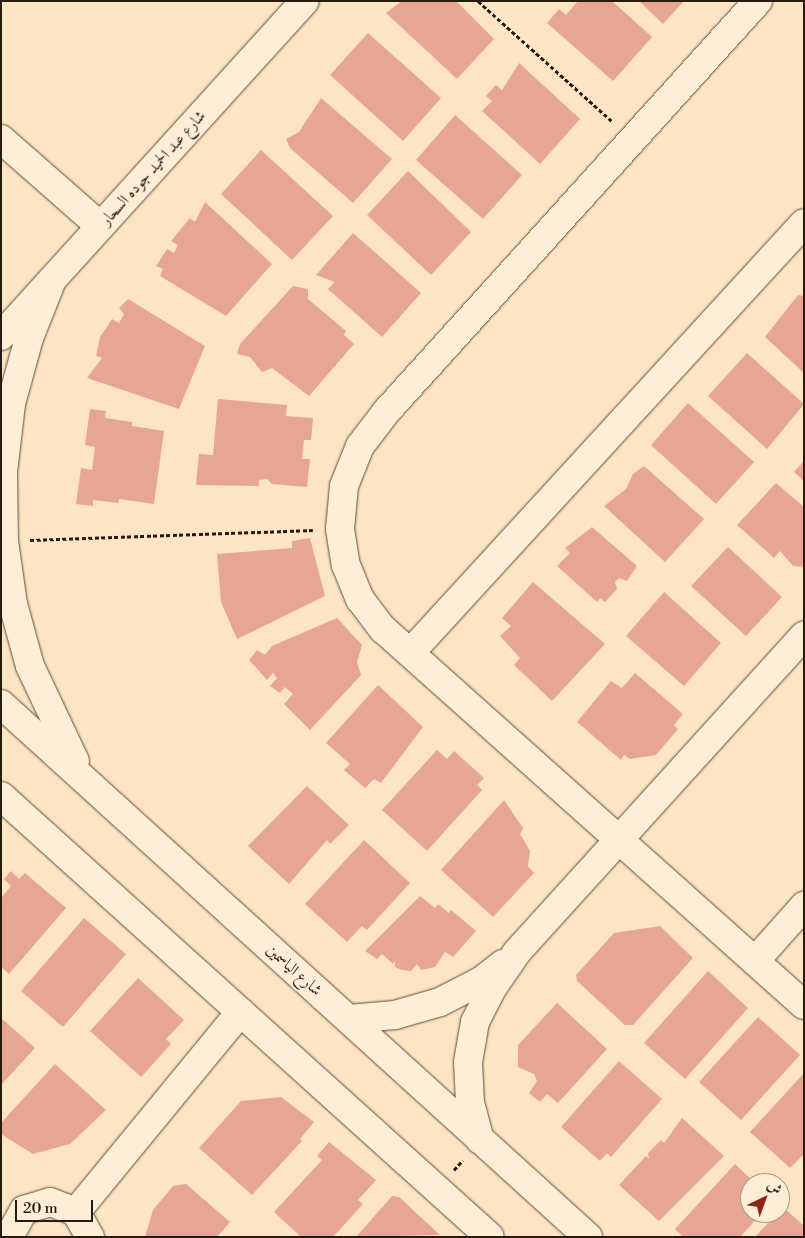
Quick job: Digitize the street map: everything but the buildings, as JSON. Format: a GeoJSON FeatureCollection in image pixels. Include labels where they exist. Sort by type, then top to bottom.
{"type":"FeatureCollection","features":[{"type":"Feature","properties":{"kind":"street","name":"شارع عبد الحميد جوده السحار"},"geometry":{"type":"LineString","coordinates":[[1,336],[305,1]]}},
{"type":"Feature","properties":{"kind":"street"},"geometry":{"type":"LineString","coordinates":[[758,1],[360,446],[344,486],[340,529],[346,565],[360,599],[383,629],[804,1005]]}},
{"type":"Feature","properties":{"kind":"street"},"geometry":{"type":"LineString","coordinates":[[1,139],[100,226]]}},
{"type":"Feature","properties":{"kind":"street"},"geometry":{"type":"LineString","coordinates":[[410,653],[804,223]]}},
{"type":"Feature","properties":{"kind":"street"},"geometry":{"type":"LineString","coordinates":[[52,280],[29,338],[11,404],[3,472],[4,541],[13,604],[30,666],[55,726],[87,781]]}},
{"type":"Feature","properties":{"kind":"street"},"geometry":{"type":"LineString","coordinates":[[348,1019],[395,1015],[440,1002],[481,981],[518,952],[804,636]]}},
{"type":"Feature","properties":{"kind":"street","name":"شارع الياسمين"},"geometry":{"type":"LineString","coordinates":[[1,704],[588,1237]]}},
{"type":"Feature","properties":{"kind":"street"},"geometry":{"type":"LineString","coordinates":[[1,796],[490,1237]]}},
{"type":"Feature","properties":{"kind":"street"},"geometry":{"type":"LineString","coordinates":[[754,961],[804,906]]}},
{"type":"Feature","properties":{"kind":"street"},"geometry":{"type":"LineString","coordinates":[[480,1140],[470,1103],[468,1062],[476,1022],[518,952]]}},
{"type":"Feature","properties":{"kind":"street"},"geometry":{"type":"LineString","coordinates":[[76,1212],[240,1012]]}},
{"type":"Feature","properties":{"kind":"street"},"geometry":{"type":"LineString","coordinates":[[8,1222],[30,1207],[50,1202],[76,1212],[90,1237]]}},
{"type":"Feature","properties":{"kind":"path"},"geometry":{"type":"LineString","coordinates":[[478,1],[632,140]]}},
{"type":"Feature","properties":{"kind":"path"},"geometry":{"type":"LineString","coordinates":[[4,541],[340,529]]}},
{"type":"Feature","properties":{"kind":"path"},"geometry":{"type":"LineString","coordinates":[[437,1189],[480,1140]]}}]}
